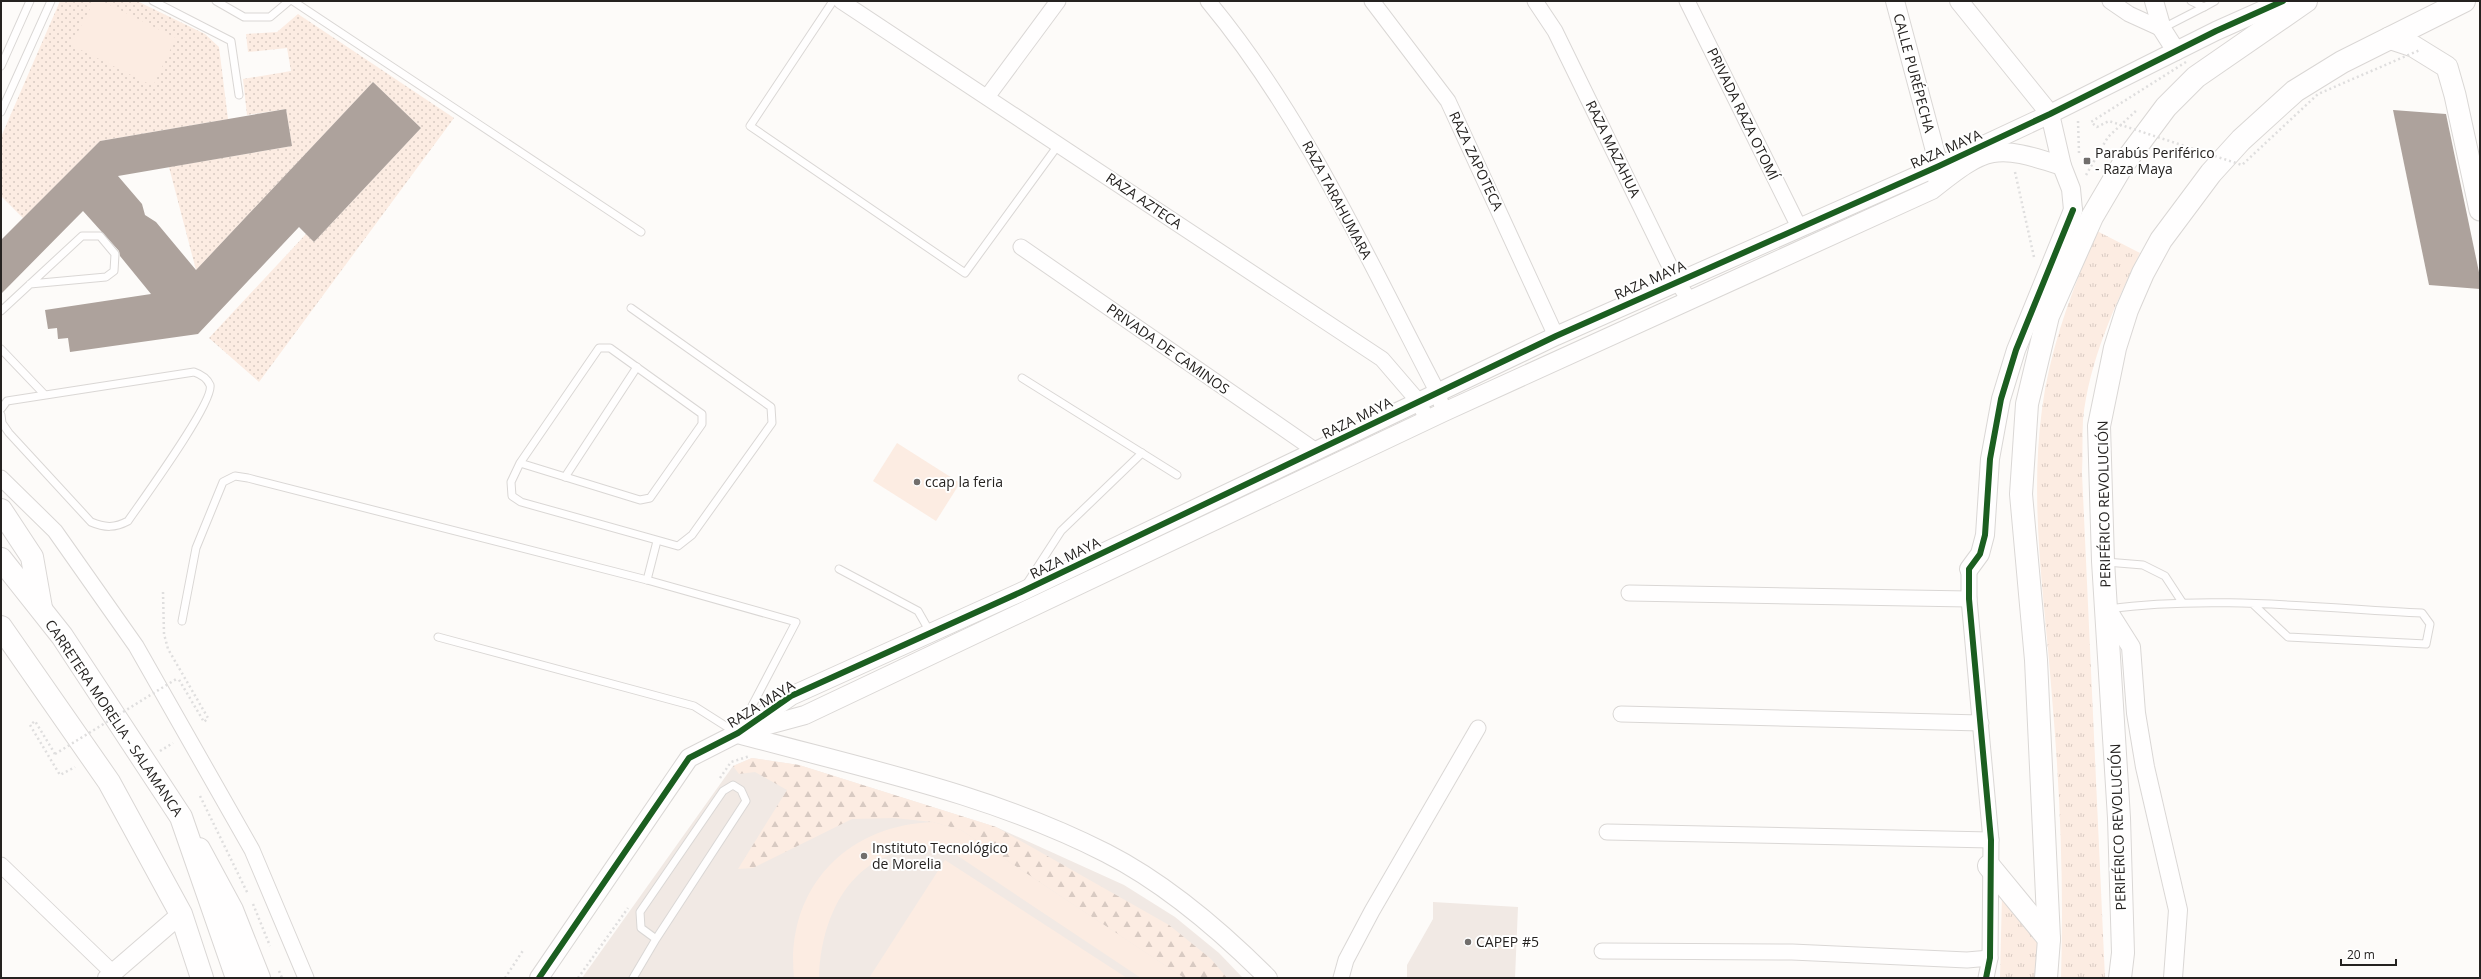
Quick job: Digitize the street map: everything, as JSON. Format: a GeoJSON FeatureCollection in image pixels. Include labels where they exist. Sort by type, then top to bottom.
{"type":"FeatureCollection","features":[{"type":"Feature","properties":{"kind":"main road"},"geometry":{"type":"LineString","coordinates":[[2046,978],[2049,939],[2036,660],[2021,494],[2027,404],[2048,316],[2092,217],[2122,166],[2166,107],[2196,77],[2306,1]]}},
{"type":"Feature","properties":{"kind":"main road","name":"PERIFÉRICO REVOLUCIÓN"},"geometry":{"type":"LineString","coordinates":[[2120,978],[2123,953],[2119,826],[2103,561],[2099,426],[2115,348],[2127,310],[2143,273],[2161,240],[2210,173],[2240,140],[2295,91],[2342,62],[2464,1]]}},
{"type":"Feature","properties":{"kind":"main road"},"geometry":{"type":"LineString","coordinates":[[2388,38],[2420,50],[2447,67],[2455,95],[2480,210]]}},
{"type":"Feature","properties":{"kind":"main road"},"geometry":{"type":"LineString","coordinates":[[1,510],[32,557],[42,611]]}},
{"type":"Feature","properties":{"kind":"main road","name":"CARRETERA MORELIA - SALAMANCA"},"geometry":{"type":"LineString","coordinates":[[1,559],[62,636],[181,817],[237,978]]}},
{"type":"Feature","properties":{"kind":"main road"},"geometry":{"type":"LineString","coordinates":[[1,627],[109,782],[181,914],[202,978]]}},
{"type":"Feature","properties":{"kind":"main road"},"geometry":{"type":"LineString","coordinates":[[181,817],[232,910],[259,978]]}},
{"type":"Feature","properties":{"kind":"main road"},"geometry":{"type":"LineString","coordinates":[[1989,866],[2049,939]]}},
{"type":"Feature","properties":{"kind":"street","name":"RAZA AZTECA"},"geometry":{"type":"LineString","coordinates":[[841,1],[1382,359],[1419,402],[1427,420]]}},
{"type":"Feature","properties":{"kind":"street"},"geometry":{"type":"LineString","coordinates":[[987,97],[1058,1]]}},
{"type":"Feature","properties":{"kind":"street","name":"RAZA TARAHUMARA"},"geometry":{"type":"LineString","coordinates":[[1208,1],[1235,33],[1308,144],[1437,392],[1444,412]]}},
{"type":"Feature","properties":{"kind":"street","name":"RAZA ZAPOTECA"},"geometry":{"type":"LineString","coordinates":[[1372,1],[1448,101],[1556,336]]}},
{"type":"Feature","properties":{"kind":"street","name":"RAZA MAZAHUA"},"geometry":{"type":"LineString","coordinates":[[1535,1],[1555,31],[1677,281],[1689,300]]}},
{"type":"Feature","properties":{"kind":"street","name":"PRIVADA RAZA OTOMÍ"},"geometry":{"type":"LineString","coordinates":[[1687,1],[1799,226]]}},
{"type":"Feature","properties":{"kind":"street","name":"CALLE PURÉPECHA"},"geometry":{"type":"LineString","coordinates":[[1895,1],[1939,166]]}},
{"type":"Feature","properties":{"kind":"street"},"geometry":{"type":"LineString","coordinates":[[1959,1],[2050,114],[2062,166],[2071,189],[2073,210],[2048,316]]}},
{"type":"Feature","properties":{"kind":"street"},"geometry":{"type":"LineString","coordinates":[[2110,1],[2129,14],[2162,29]]}},
{"type":"Feature","properties":{"kind":"street"},"geometry":{"type":"LineString","coordinates":[[2154,1],[2162,29],[2181,57]]}},
{"type":"Feature","properties":{"kind":"street","name":"RAZA MAYA"},"geometry":{"type":"LineString","coordinates":[[738,733],[805,715],[1024,600],[1316,451],[1437,392],[1556,336],[1799,226],[1939,166],[2050,114],[2181,57],[2216,30],[2283,1]]}},
{"type":"Feature","properties":{"kind":"street","name":"RAZA MAYA"},"geometry":{"type":"LineString","coordinates":[[542,977],[690,758],[738,733],[791,696],[931,634],[1024,600],[1427,420],[1932,190],[1966,163],[1986,154],[2007,151],[2030,156],[2062,166]]}},
{"type":"Feature","properties":{"kind":"street"},"geometry":{"type":"LineString","coordinates":[[1932,190],[1939,166]]}},
{"type":"Feature","properties":{"kind":"street"},"geometry":{"type":"LineString","coordinates":[[1986,978],[1990,958],[1990,840],[1969,599],[1970,569],[1980,554],[1985,535],[1990,459],[2001,399],[2016,350],[2073,210]]}},
{"type":"Feature","properties":{"kind":"street","name":"PRIVADA DE CAMINOS"},"geometry":{"type":"LineString","coordinates":[[1021,247],[1316,451]]}},
{"type":"Feature","properties":{"kind":"street"},"geometry":{"type":"LineString","coordinates":[[1,478],[56,531],[136,646],[252,850],[306,978]]}},
{"type":"Feature","properties":{"kind":"street"},"geometry":{"type":"LineString","coordinates":[[1629,593],[1969,599]]}},
{"type":"Feature","properties":{"kind":"street"},"geometry":{"type":"LineString","coordinates":[[2107,609],[2131,646],[2136,713],[2145,767],[2178,910],[2173,978]]}},
{"type":"Feature","properties":{"kind":"street"},"geometry":{"type":"LineString","coordinates":[[1621,714],[1981,723]]}},
{"type":"Feature","properties":{"kind":"street"},"geometry":{"type":"LineString","coordinates":[[1341,978],[1346,960],[1372,911],[1478,728]]}},
{"type":"Feature","properties":{"kind":"street"},"geometry":{"type":"LineString","coordinates":[[738,733],[965,796],[1037,822],[1107,853],[1173,895],[1234,944],[1268,978]]}},
{"type":"Feature","properties":{"kind":"street"},"geometry":{"type":"LineString","coordinates":[[1607,832],[1990,840]]}},
{"type":"Feature","properties":{"kind":"street"},"geometry":{"type":"LineString","coordinates":[[1,865],[110,976],[181,914]]}},
{"type":"Feature","properties":{"kind":"street"},"geometry":{"type":"LineString","coordinates":[[1602,951],[1792,952],[1967,960],[1990,958]]}},
{"type":"Feature","properties":{"kind":"lane"},"geometry":{"type":"LineString","coordinates":[[1,66],[30,1]]}},
{"type":"Feature","properties":{"kind":"lane"},"geometry":{"type":"LineString","coordinates":[[1,112],[50,1]]}},
{"type":"Feature","properties":{"kind":"lane"},"geometry":{"type":"LineString","coordinates":[[153,1],[231,41],[239,95]]}},
{"type":"Feature","properties":{"kind":"lane"},"geometry":{"type":"LineString","coordinates":[[216,1],[244,16],[270,17],[289,1]]}},
{"type":"Feature","properties":{"kind":"lane"},"geometry":{"type":"LineString","coordinates":[[293,1],[641,232]]}},
{"type":"Feature","properties":{"kind":"lane"},"geometry":{"type":"LineString","coordinates":[[833,1],[750,126],[964,273],[1059,144]]}},
{"type":"Feature","properties":{"kind":"lane"},"geometry":{"type":"LineString","coordinates":[[2191,1],[2204,7]]}},
{"type":"Feature","properties":{"kind":"lane"},"geometry":{"type":"LineString","coordinates":[[2162,29],[2215,1]]}},
{"type":"Feature","properties":{"kind":"lane"},"geometry":{"type":"LineString","coordinates":[[1,311],[30,284],[82,236],[100,236],[115,254],[114,271],[106,277],[30,284]]}},
{"type":"Feature","properties":{"kind":"lane"},"geometry":{"type":"LineString","coordinates":[[520,463],[640,500],[650,498],[702,424],[702,414],[610,348],[599,348],[520,463],[511,482],[512,496],[521,502],[678,546],[692,535],[772,423],[771,407],[631,308]]}},
{"type":"Feature","properties":{"kind":"lane"},"geometry":{"type":"LineString","coordinates":[[1,349],[44,394]]}},
{"type":"Feature","properties":{"kind":"lane"},"geometry":{"type":"LineString","coordinates":[[565,477],[637,367]]}},
{"type":"Feature","properties":{"kind":"lane"},"geometry":{"type":"LineString","coordinates":[[1,409],[7,401],[44,394],[194,372],[203,376],[210,385],[207,402],[169,462],[128,522],[118,526],[103,527],[91,522],[9,433],[2,423],[1,415]]}},
{"type":"Feature","properties":{"kind":"lane"},"geometry":{"type":"LineString","coordinates":[[1022,378],[1177,475]]}},
{"type":"Feature","properties":{"kind":"lane"},"geometry":{"type":"LineString","coordinates":[[1024,600],[1061,531],[1142,453]]}},
{"type":"Feature","properties":{"kind":"lane"},"geometry":{"type":"LineString","coordinates":[[182,622],[196,548],[223,482],[235,476],[647,580],[796,622],[738,733],[694,706],[438,637]]}},
{"type":"Feature","properties":{"kind":"lane"},"geometry":{"type":"LineString","coordinates":[[647,580],[657,541]]}},
{"type":"Feature","properties":{"kind":"lane"},"geometry":{"type":"LineString","coordinates":[[2103,561],[2143,566],[2164,576],[2182,602]]}},
{"type":"Feature","properties":{"kind":"lane"},"geometry":{"type":"LineString","coordinates":[[839,569],[918,611],[931,634]]}},
{"type":"Feature","properties":{"kind":"lane"},"geometry":{"type":"LineString","coordinates":[[2107,609],[2182,602],[2254,605],[2422,613],[2430,624],[2426,644],[2288,636],[2254,605]]}},
{"type":"Feature","properties":{"kind":"lane"},"geometry":{"type":"LineString","coordinates":[[633,978],[656,939],[746,800],[742,790],[733,785],[723,791],[640,912],[641,928],[656,939]]}},
{"type":"Feature","properties":{"kind":"path"},"geometry":{"type":"LineString","coordinates":[[2181,57],[2091,122],[2097,128],[2109,121],[2242,165],[2318,94],[2420,50]]}},
{"type":"Feature","properties":{"kind":"path"},"geometry":{"type":"LineString","coordinates":[[2118,100],[2181,57]]}},
{"type":"Feature","properties":{"kind":"path"},"geometry":{"type":"LineString","coordinates":[[2080,160],[2077,122],[2084,118]]}},
{"type":"Feature","properties":{"kind":"path"},"geometry":{"type":"LineString","coordinates":[[2014,168],[2035,260]]}},
{"type":"Feature","properties":{"kind":"path"},"geometry":{"type":"LineString","coordinates":[[93,757],[60,775],[30,725],[35,721],[55,754],[178,678],[204,722],[208,718],[168,649],[164,634],[163,592]]}},
{"type":"Feature","properties":{"kind":"path"},"geometry":{"type":"LineString","coordinates":[[131,708],[135,714]]}},
{"type":"Feature","properties":{"kind":"path"},"geometry":{"type":"LineString","coordinates":[[156,745],[160,751],[186,734]]}},
{"type":"Feature","properties":{"kind":"path"},"geometry":{"type":"LineString","coordinates":[[171,744],[175,750]]}},
{"type":"Feature","properties":{"kind":"path"},"geometry":{"type":"LineString","coordinates":[[717,781],[731,762],[755,755]]}},
{"type":"Feature","properties":{"kind":"path"},"geometry":{"type":"LineString","coordinates":[[197,789],[258,913],[271,949]]}},
{"type":"Feature","properties":{"kind":"path"},"geometry":{"type":"LineString","coordinates":[[578,978],[632,902]]}},
{"type":"Feature","properties":{"kind":"path"},"geometry":{"type":"LineString","coordinates":[[505,978],[524,949]]}},
{"type":"Feature","properties":{"kind":"path"},"geometry":{"type":"LineString","coordinates":[[276,964],[282,978]]}},
{"type":"Feature","properties":{"kind":"shaded area","name":"Instituto Tecnológico de Morelia"},"geometry":{"type":"Polygon","coordinates":[[[752,758],[799,765],[996,827],[1124,885],[1175,917],[1219,953],[1243,978],[582,978],[733,766],[752,758]]]}},
{"type":"Feature","properties":{"kind":"shaded area","name":"CAPEP #5"},"geometry":{"type":"Polygon","coordinates":[[[1433,902],[1518,907],[1515,978],[1407,978],[1407,965],[1433,919],[1433,902]]]}},
{"type":"Feature","properties":{"kind":"green space"},"geometry":{"type":"Polygon","coordinates":[[[60,1],[137,1],[205,34],[219,47],[228,119],[100,141],[23,218],[1,196],[1,137],[60,1]]]}},
{"type":"Feature","properties":{"kind":"green space"},"geometry":{"type":"Polygon","coordinates":[[[94,1],[102,1],[176,38],[153,86],[71,45],[94,1]]]}},
{"type":"Feature","properties":{"kind":"green space"},"geometry":{"type":"Polygon","coordinates":[[[298,14],[454,118],[259,382],[209,338],[306,234],[314,242],[421,128],[373,82],[196,270],[169,167],[292,146],[286,109],[247,115],[243,79],[291,71],[287,48],[248,52],[246,34],[277,32],[298,14]]]}},
{"type":"Feature","properties":{"kind":"green space"},"geometry":{"type":"Polygon","coordinates":[[[2097,231],[2140,253],[2104,334],[2091,376],[2083,420],[2082,473],[2105,978],[2061,978],[2062,872],[2059,802],[2055,732],[2042,589],[2037,481],[2038,445],[2046,386],[2057,340],[2079,274],[2097,231]]]}},
{"type":"Feature","properties":{"kind":"green space","name":"ccap la feria"},"geometry":{"type":"Polygon","coordinates":[[[897,443],[960,483],[936,521],[873,481],[897,443]]]}},
{"type":"Feature","properties":{"kind":"green space"},"geometry":{"type":"Polygon","coordinates":[[[752,758],[799,765],[996,827],[1169,925],[1211,959],[1227,978],[1184,978],[961,830],[933,822],[894,818],[852,819],[753,868],[738,869],[787,790],[755,772],[739,774],[733,766],[752,758]]]}},
{"type":"Feature","properties":{"kind":"green space"},"geometry":{"type":"Polygon","coordinates":[[[933,822],[961,830],[1184,978],[1141,978],[949,850],[921,848],[889,855],[870,865],[855,879],[842,895],[832,914],[825,934],[819,978],[794,978],[794,946],[800,917],[811,891],[827,868],[848,849],[873,835],[901,826],[933,822]]]}},
{"type":"Feature","properties":{"kind":"green space"},"geometry":{"type":"Polygon","coordinates":[[[945,860],[1127,978],[869,978],[945,860]]]}},
{"type":"Feature","properties":{"kind":"green space"},"geometry":{"type":"Polygon","coordinates":[[[2002,894],[2039,945],[2035,978],[2000,978],[2002,894]]]}},
{"type":"Feature","properties":{"kind":"building"},"geometry":{"type":"Polygon","coordinates":[[[373,82],[421,128],[314,242],[299,227],[198,334],[70,352],[68,338],[58,339],[57,328],[48,329],[45,310],[151,294],[120,256],[119,251],[83,211],[1,294],[1,240],[100,141],[286,109],[292,146],[118,176],[142,204],[145,215],[156,222],[196,270],[373,82]]]}},
{"type":"Feature","properties":{"kind":"building"},"geometry":{"type":"Polygon","coordinates":[[[2393,110],[2446,114],[2480,277],[2480,289],[2429,285],[2393,110]]]}},
{"type":"Feature","properties":{"kind":"cycle path"},"geometry":{"type":"LineString","coordinates":[[539,978],[689,758],[738,733],[791,696],[1021,592],[1556,336],[1939,166],[2050,114],[2216,31],[2283,1]]}},
{"type":"Feature","properties":{"kind":"cycle path"},"geometry":{"type":"LineString","coordinates":[[1986,978],[1990,958],[1991,840],[1969,599],[1969,569],[1980,554],[1985,535],[1990,459],[2001,399],[2016,350],[2073,210]]}},
{"type":"Feature","properties":{"kind":"place","name":"Parabús Periférico - Raza Maya"},"geometry":{"type":"Point","coordinates":[2087,161]}},
{"type":"Feature","properties":{"kind":"place","name":"ccap la feria"},"geometry":{"type":"Point","coordinates":[917,482]}},
{"type":"Feature","properties":{"kind":"place","name":"Instituto Tecnológico de Morelia"},"geometry":{"type":"Point","coordinates":[864,856]}},
{"type":"Feature","properties":{"kind":"place","name":"CAPEP #5"},"geometry":{"type":"Point","coordinates":[1468,942]}}]}
